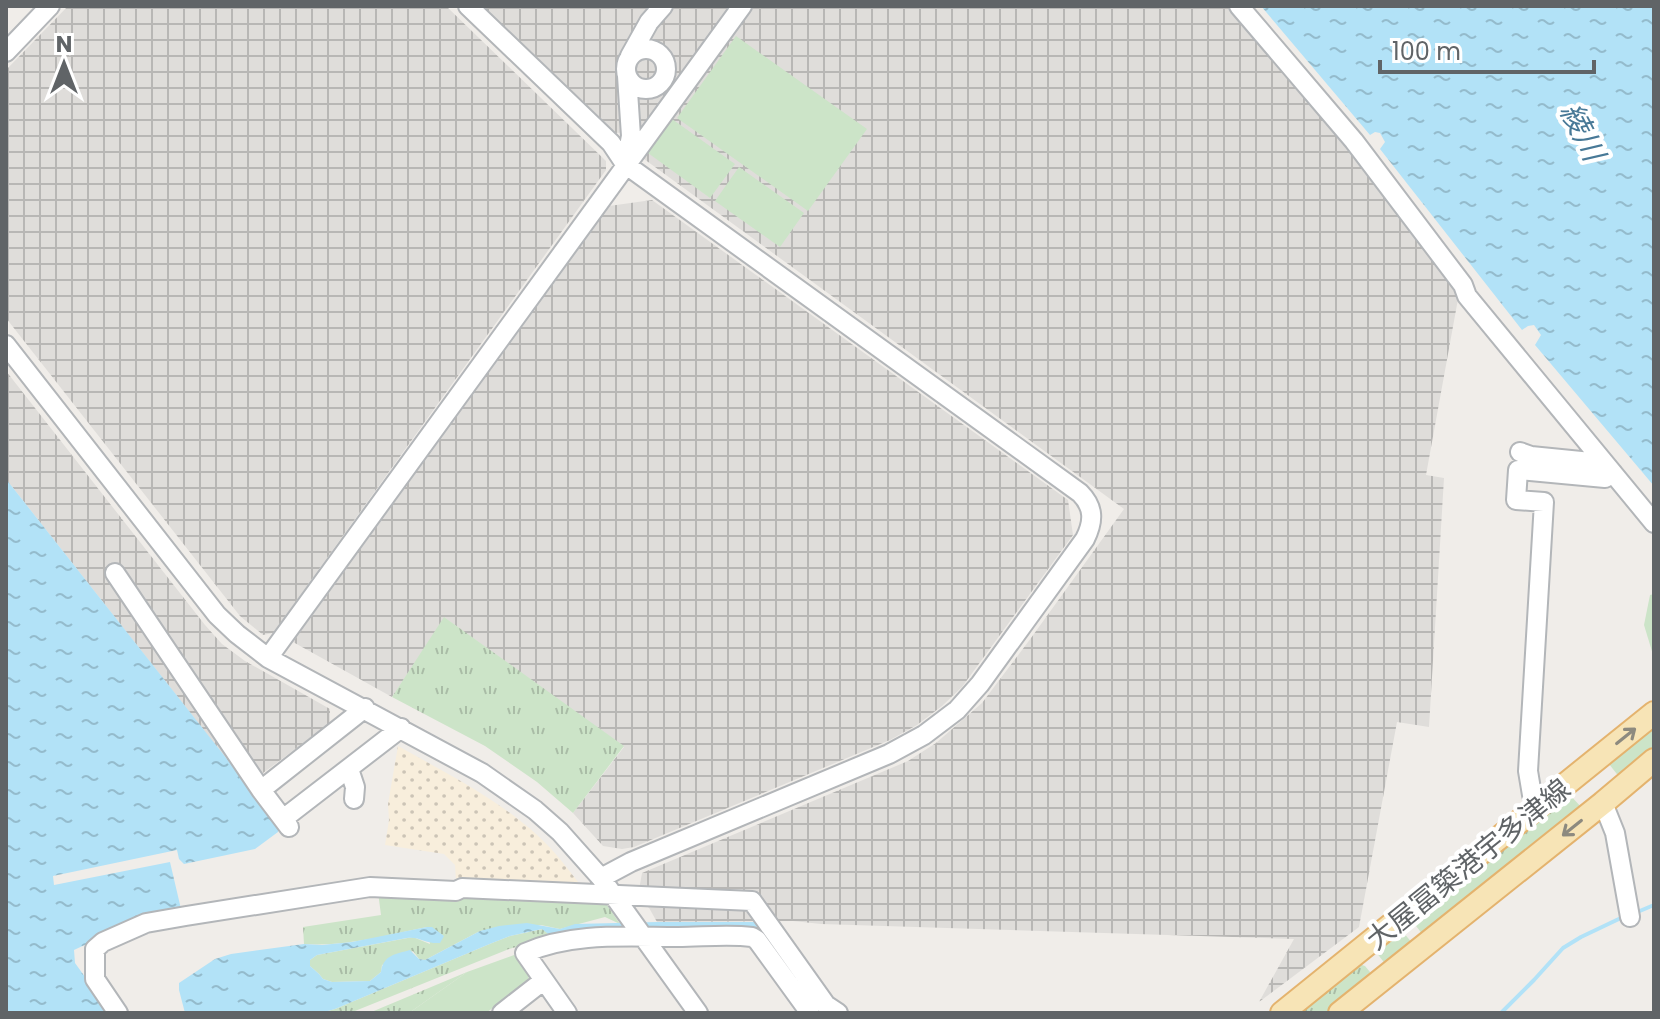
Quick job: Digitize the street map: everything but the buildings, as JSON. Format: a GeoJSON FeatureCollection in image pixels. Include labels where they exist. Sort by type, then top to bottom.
{"type":"FeatureCollection","features":[{"type":"Feature","properties":{"kind":"main road","name":"大屋冨築港宇多津線"},"geometry":{"type":"LineString","coordinates":[[1282,1013],[1654,713]]}},
{"type":"Feature","properties":{"kind":"main road","name":"大屋冨築港宇多津線"},"geometry":{"type":"LineString","coordinates":[[1340,1013],[1654,760]]}},
{"type":"Feature","properties":{"kind":"main road"},"geometry":{"type":"LineString","coordinates":[[1582,771],[1603,803]]}},
{"type":"Feature","properties":{"kind":"main road"},"geometry":{"type":"LineString","coordinates":[[1362,950],[1384,978]]}},
{"type":"Feature","properties":{"kind":"street"},"geometry":{"type":"LineString","coordinates":[[6,52],[50,6]]}},
{"type":"Feature","properties":{"kind":"street"},"geometry":{"type":"LineString","coordinates":[[468,6],[611,143],[625,164],[1080,493],[1092,508],[1092,520],[1085,539],[980,684],[957,710],[924,735],[889,754],[631,862],[601,878]]}},
{"type":"Feature","properties":{"kind":"street"},"geometry":{"type":"LineString","coordinates":[[625,164],[631,136],[628,67],[649,22],[663,6]]}},
{"type":"Feature","properties":{"kind":"street"},"geometry":{"type":"LineString","coordinates":[[268,658],[742,6]]}},
{"type":"Feature","properties":{"kind":"street"},"geometry":{"type":"LineString","coordinates":[[1239,6],[1354,141],[1463,285],[1467,296],[1654,523]]}},
{"type":"Feature","properties":{"kind":"street"},"geometry":{"type":"LineString","coordinates":[[6,345],[217,615],[268,658],[482,773],[527,803],[560,832],[601,878],[698,1013]]}},
{"type":"Feature","properties":{"kind":"street"},"geometry":{"type":"LineString","coordinates":[[1520,452],[1531,456],[1591,462],[1600,458]]}},
{"type":"Feature","properties":{"kind":"street"},"geometry":{"type":"LineString","coordinates":[[1538,807],[1532,795],[1528,771],[1544,502],[1516,500],[1518,470],[1605,478],[1613,473]]}},
{"type":"Feature","properties":{"kind":"street"},"geometry":{"type":"LineString","coordinates":[[115,573],[286,823],[401,728]]}},
{"type":"Feature","properties":{"kind":"street"},"geometry":{"type":"LineString","coordinates":[[261,790],[365,708]]}},
{"type":"Feature","properties":{"kind":"street"},"geometry":{"type":"LineString","coordinates":[[349,769],[355,787],[354,799]]}},
{"type":"Feature","properties":{"kind":"street"},"geometry":{"type":"LineString","coordinates":[[1603,803],[1615,833],[1629,915]]}},
{"type":"Feature","properties":{"kind":"street"},"geometry":{"type":"LineString","coordinates":[[118,1013],[95,979],[95,949],[103,942],[146,923],[370,887],[752,901],[811,986],[826,1005],[838,1013]]}},
{"type":"Feature","properties":{"kind":"street"},"geometry":{"type":"LineString","coordinates":[[567,1013],[525,953],[578,939],[643,936],[752,937],[810,1013]]}},
{"type":"Feature","properties":{"kind":"street"},"geometry":{"type":"LineString","coordinates":[[502,1013],[543,981]]}},
{"type":"Feature","properties":{"kind":"shaded area"},"geometry":{"type":"Polygon","coordinates":[[[68,6],[446,6],[606,161],[606,170],[273,633],[263,635],[240,616],[6,318],[6,70],[68,6]]]}},
{"type":"Feature","properties":{"kind":"shaded area"},"geometry":{"type":"Polygon","coordinates":[[[483,6],[733,6],[642,131],[616,133],[483,6]]]}},
{"type":"Feature","properties":{"kind":"shaded area"},"geometry":{"type":"Polygon","coordinates":[[[748,6],[1231,6],[1460,288],[1426,475],[1444,478],[1429,727],[1397,722],[1359,927],[1259,1002],[1294,939],[793,921],[657,922],[639,890],[642,873],[908,761],[936,743],[982,703],[1124,509],[644,159],[643,152],[748,6]]]}},
{"type":"Feature","properties":{"kind":"shaded area"},"geometry":{"type":"Polygon","coordinates":[[[652,200],[1068,500],[1073,535],[962,687],[917,725],[890,740],[634,847],[622,849],[603,846],[573,813],[624,747],[445,618],[392,697],[293,642],[609,206],[652,200]]]}},
{"type":"Feature","properties":{"kind":"shaded area"},"geometry":{"type":"Polygon","coordinates":[[[6,371],[222,644],[245,661],[330,709],[330,723],[247,785],[6,479],[6,371]]]}},
{"type":"Feature","properties":{"kind":"green space"},"geometry":{"type":"Polygon","coordinates":[[[736,36],[867,129],[808,211],[677,118],[736,36]]]}},
{"type":"Feature","properties":{"kind":"green space"},"geometry":{"type":"Polygon","coordinates":[[[672,119],[735,164],[710,198],[648,153],[672,119]]]}},
{"type":"Feature","properties":{"kind":"green space"},"geometry":{"type":"Polygon","coordinates":[[[739,167],[804,213],[780,247],[715,201],[739,167]]]}},
{"type":"Feature","properties":{"kind":"green space"},"geometry":{"type":"Polygon","coordinates":[[[1654,594],[1654,658],[1644,625],[1650,595],[1654,594]]]}},
{"type":"Feature","properties":{"kind":"green space"},"geometry":{"type":"Polygon","coordinates":[[[444,617],[624,746],[573,813],[537,782],[485,746],[392,697],[444,617]]]}},
{"type":"Feature","properties":{"kind":"green space"},"geometry":{"type":"Polygon","coordinates":[[[1654,727],[1654,750],[1620,778],[1609,764],[1654,727]]]}},
{"type":"Feature","properties":{"kind":"green space"},"geometry":{"type":"Polygon","coordinates":[[[1570,795],[1582,808],[1423,935],[1413,922],[1570,795]]]}},
{"type":"Feature","properties":{"kind":"green space"},"geometry":{"type":"Polygon","coordinates":[[[378,892],[595,901],[607,905],[620,924],[605,917],[560,929],[541,925],[480,931],[425,960],[419,959],[413,951],[382,965],[381,972],[370,981],[332,982],[323,979],[310,966],[310,960],[317,955],[413,937],[430,944],[427,927],[351,942],[304,944],[303,927],[381,915],[378,892]]]}},
{"type":"Feature","properties":{"kind":"green space"},"geometry":{"type":"Polygon","coordinates":[[[543,929],[552,937],[509,949],[350,1013],[321,1013],[510,936],[543,929]]]}},
{"type":"Feature","properties":{"kind":"green space"},"geometry":{"type":"Polygon","coordinates":[[[1403,932],[1413,944],[1386,965],[1376,952],[1403,932]]]}},
{"type":"Feature","properties":{"kind":"green space"},"geometry":{"type":"Polygon","coordinates":[[[514,955],[529,974],[528,981],[486,1013],[409,1013],[467,972],[514,955]]]}},
{"type":"Feature","properties":{"kind":"green space"},"geometry":{"type":"Polygon","coordinates":[[[1362,965],[1370,972],[1369,979],[1326,1013],[1297,1013],[1358,966],[1362,965]]]}},
{"type":"Feature","properties":{"kind":"green space"},"geometry":{"type":"Polygon","coordinates":[[[467,972],[409,1013],[369,1013],[467,972]]]}},
{"type":"Feature","properties":{"kind":"sand"},"geometry":{"type":"Polygon","coordinates":[[[398,746],[470,787],[521,821],[549,846],[582,887],[456,881],[455,865],[444,854],[385,845],[398,746]]]}},
{"type":"Feature","properties":{"kind":"water","name":"綾川"},"geometry":{"type":"Polygon","coordinates":[[[1261,6],[1654,6],[1654,486],[1535,345],[1541,335],[1534,325],[1522,330],[1380,149],[1385,142],[1380,133],[1370,135],[1261,6]]]}},
{"type":"Feature","properties":{"kind":"water"},"geometry":{"type":"Polygon","coordinates":[[[6,479],[279,825],[278,832],[255,849],[184,864],[177,850],[53,876],[54,885],[170,862],[181,909],[142,918],[74,950],[75,963],[111,1013],[6,1013],[6,479]]]}},
{"type":"Feature","properties":{"kind":"water"},"geometry":{"type":"Polygon","coordinates":[[[759,922],[824,1013],[818,1013],[763,937],[552,937],[542,929],[510,936],[321,1013],[185,1013],[179,990],[179,983],[215,959],[231,954],[304,944],[352,942],[427,927],[444,936],[440,943],[407,938],[317,955],[310,960],[310,966],[323,979],[332,982],[370,981],[381,972],[384,962],[395,954],[410,950],[419,959],[425,960],[480,931],[499,926],[527,923],[560,929],[575,924],[759,922]]]}},
{"type":"Feature","properties":{"kind":"waterway"},"geometry":{"type":"LineString","coordinates":[[1635,913],[1654,905]]}},
{"type":"Feature","properties":{"kind":"waterway"},"geometry":{"type":"LineString","coordinates":[[1501,1013],[1563,948],[1623,917]]}}]}
